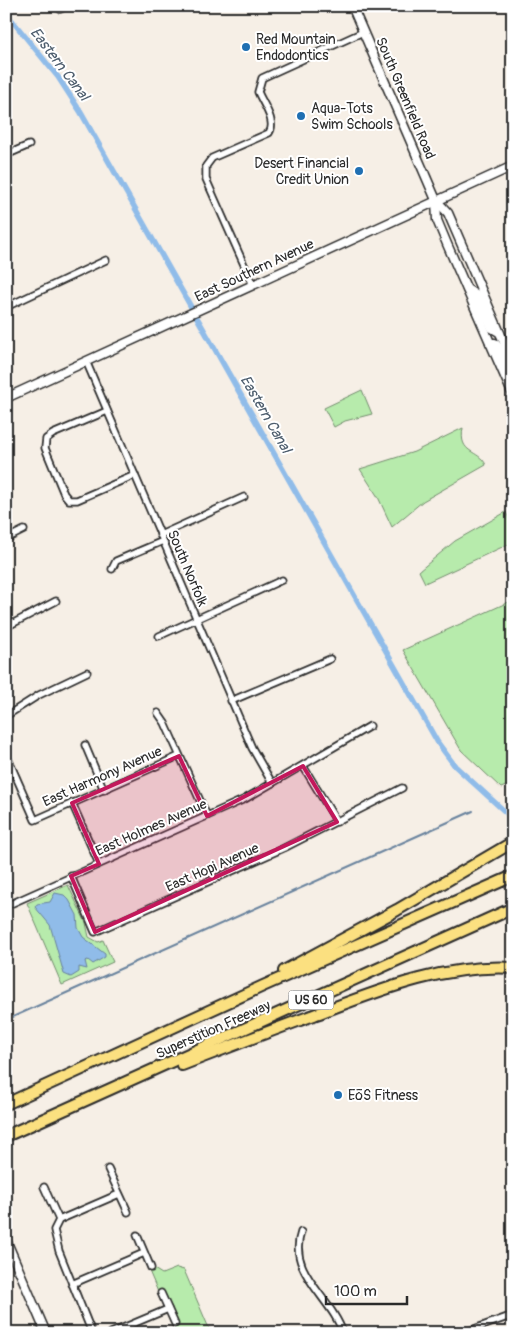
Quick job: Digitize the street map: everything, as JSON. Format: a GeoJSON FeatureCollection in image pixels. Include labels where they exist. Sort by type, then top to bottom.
{"type":"FeatureCollection","features":[{"type":"Feature","properties":{"kind":"highway"},"geometry":{"type":"LineString","coordinates":[[263,986],[286,969],[397,910],[513,842]]}},
{"type":"Feature","properties":{"kind":"highway","name":"Superstition Freeway"},"geometry":{"type":"LineString","coordinates":[[6,1104],[263,986],[513,876]]}},
{"type":"Feature","properties":{"kind":"highway","name":"Superstition Freeway"},"geometry":{"type":"LineString","coordinates":[[110,1092],[513,908]]}},
{"type":"Feature","properties":{"kind":"highway"},"geometry":{"type":"LineString","coordinates":[[6,1136],[88,1100],[394,986],[449,972],[513,968]]}},
{"type":"Feature","properties":{"kind":"main road","name":"South Greenfield Road"},"geometry":{"type":"LineString","coordinates":[[352,6],[436,200],[448,213],[513,363]]}},
{"type":"Feature","properties":{"kind":"main road","name":"East Southern Avenue"},"geometry":{"type":"LineString","coordinates":[[6,398],[513,166]]}},
{"type":"Feature","properties":{"kind":"main road","name":"South Greenfield Road"},"geometry":{"type":"LineString","coordinates":[[436,200],[437,220],[513,395]]}},
{"type":"Feature","properties":{"kind":"main road"},"geometry":{"type":"LineString","coordinates":[[466,289],[476,295],[492,328],[499,332]]}},
{"type":"Feature","properties":{"kind":"main road"},"geometry":{"type":"LineString","coordinates":[[490,343],[495,343],[499,348],[513,377]]}},
{"type":"Feature","properties":{"kind":"main road"},"geometry":{"type":"LineString","coordinates":[[6,1240],[46,1333]]}},
{"type":"Feature","properties":{"kind":"street"},"geometry":{"type":"LineString","coordinates":[[60,9],[67,6]]}},
{"type":"Feature","properties":{"kind":"street"},"geometry":{"type":"LineString","coordinates":[[253,285],[206,179],[206,166],[212,158],[272,130],[272,123],[258,92],[258,86],[262,78],[363,32]]}},
{"type":"Feature","properties":{"kind":"street"},"geometry":{"type":"LineString","coordinates":[[6,155],[30,145]]}},
{"type":"Feature","properties":{"kind":"street"},"geometry":{"type":"LineString","coordinates":[[6,307],[106,260]]}},
{"type":"Feature","properties":{"kind":"street","name":"South Norfolk"},"geometry":{"type":"LineString","coordinates":[[86,361],[231,701],[252,748],[272,783]]}},
{"type":"Feature","properties":{"kind":"street"},"geometry":{"type":"LineString","coordinates":[[107,410],[46,439],[44,448],[64,494],[69,500],[78,500],[135,476]]}},
{"type":"Feature","properties":{"kind":"street"},"geometry":{"type":"LineString","coordinates":[[112,569],[116,562],[244,497]]}},
{"type":"Feature","properties":{"kind":"street"},"geometry":{"type":"LineString","coordinates":[[6,539],[24,530]]}},
{"type":"Feature","properties":{"kind":"street"},"geometry":{"type":"LineString","coordinates":[[159,636],[282,580]]}},
{"type":"Feature","properties":{"kind":"street"},"geometry":{"type":"LineString","coordinates":[[6,627],[56,601]]}},
{"type":"Feature","properties":{"kind":"street"},"geometry":{"type":"LineString","coordinates":[[231,701],[330,659]]}},
{"type":"Feature","properties":{"kind":"street"},"geometry":{"type":"LineString","coordinates":[[6,716],[39,695],[86,672]]}},
{"type":"Feature","properties":{"kind":"street"},"geometry":{"type":"LineString","coordinates":[[158,713],[165,723],[207,816]]}},
{"type":"Feature","properties":{"kind":"street","name":"East Holmes Avenue"},"geometry":{"type":"LineString","coordinates":[[6,906],[245,799],[370,726]]}},
{"type":"Feature","properties":{"kind":"street"},"geometry":{"type":"LineString","coordinates":[[85,745],[104,790]]}},
{"type":"Feature","properties":{"kind":"street","name":"East Harmony Avenue"},"geometry":{"type":"LineString","coordinates":[[6,754],[35,820],[179,756]]}},
{"type":"Feature","properties":{"kind":"street"},"geometry":{"type":"LineString","coordinates":[[303,766],[337,822]]}},
{"type":"Feature","properties":{"kind":"street","name":"East Hopi Avenue"},"geometry":{"type":"LineString","coordinates":[[71,876],[95,932],[284,848],[402,788]]}},
{"type":"Feature","properties":{"kind":"street"},"geometry":{"type":"LineString","coordinates":[[72,803],[99,864]]}},
{"type":"Feature","properties":{"kind":"street"},"geometry":{"type":"LineString","coordinates":[[108,1170],[128,1212]]}},
{"type":"Feature","properties":{"kind":"street"},"geometry":{"type":"LineString","coordinates":[[44,1187],[59,1220]]}},
{"type":"Feature","properties":{"kind":"street"},"geometry":{"type":"LineString","coordinates":[[92,1333],[59,1251],[54,1230],[59,1220],[119,1194]]}},
{"type":"Feature","properties":{"kind":"street"},"geometry":{"type":"LineString","coordinates":[[301,1232],[297,1244],[298,1256],[304,1273],[330,1306],[343,1333]]}},
{"type":"Feature","properties":{"kind":"street"},"geometry":{"type":"LineString","coordinates":[[137,1235],[151,1268]]}},
{"type":"Feature","properties":{"kind":"street"},"geometry":{"type":"LineString","coordinates":[[72,1284],[144,1253]]}},
{"type":"Feature","properties":{"kind":"street"},"geometry":{"type":"LineString","coordinates":[[161,1293],[175,1324]]}},
{"type":"Feature","properties":{"kind":"street"},"geometry":{"type":"LineString","coordinates":[[112,1333],[168,1309]]}},
{"type":"Feature","properties":{"kind":"street"},"geometry":{"type":"LineString","coordinates":[[462,1333],[513,1315]]}},
{"type":"Feature","properties":{"kind":"highlighted area"},"geometry":{"type":"Polygon","coordinates":[[[179,756],[207,816],[303,766],[337,822],[95,932],[71,876],[99,864],[72,803],[179,756]]]}},
{"type":"Feature","properties":{"kind":"green space"},"geometry":{"type":"Polygon","coordinates":[[[362,390],[372,414],[345,421],[334,427],[324,408],[362,390]]]}},
{"type":"Feature","properties":{"kind":"green space"},"geometry":{"type":"Polygon","coordinates":[[[463,428],[463,443],[470,451],[479,456],[486,465],[423,501],[392,527],[378,497],[360,469],[414,452],[463,428]]]}},
{"type":"Feature","properties":{"kind":"green space"},"geometry":{"type":"Polygon","coordinates":[[[506,512],[513,528],[513,542],[425,583],[419,571],[455,541],[506,512]]]}},
{"type":"Feature","properties":{"kind":"green space"},"geometry":{"type":"Polygon","coordinates":[[[513,600],[513,783],[501,788],[461,750],[403,650],[513,600]]]}},
{"type":"Feature","properties":{"kind":"green space"},"geometry":{"type":"Polygon","coordinates":[[[68,885],[86,923],[89,937],[98,942],[103,940],[113,962],[62,985],[27,903],[68,885]]]}},
{"type":"Feature","properties":{"kind":"green space"},"geometry":{"type":"Polygon","coordinates":[[[177,1268],[184,1270],[211,1333],[176,1333],[174,1327],[177,1324],[163,1290],[158,1292],[149,1271],[154,1269],[162,1274],[177,1268]]]}},
{"type":"Feature","properties":{"kind":"water"},"geometry":{"type":"Polygon","coordinates":[[[55,893],[64,895],[69,900],[77,915],[78,928],[83,937],[105,954],[105,957],[93,964],[88,960],[85,961],[87,969],[79,967],[79,972],[71,977],[64,974],[50,925],[35,907],[37,904],[50,902],[55,893]]]}},
{"type":"Feature","properties":{"kind":"waterway","name":"Eastern Canal"},"geometry":{"type":"LineString","coordinates":[[6,13],[58,77],[80,111],[438,743],[455,766],[513,819]]}},
{"type":"Feature","properties":{"kind":"waterway"},"geometry":{"type":"LineString","coordinates":[[6,1020],[473,811]]}},
{"type":"Feature","properties":{"kind":"place","name":"Red Mountain Endodontics"},"geometry":{"type":"Point","coordinates":[246,47]}},
{"type":"Feature","properties":{"kind":"place","name":"Aqua-Tots Swim Schools"},"geometry":{"type":"Point","coordinates":[301,116]}},
{"type":"Feature","properties":{"kind":"place","name":"Desert Financial Credit Union"},"geometry":{"type":"Point","coordinates":[359,171]}},
{"type":"Feature","properties":{"kind":"place","name":"EōS Fitness"},"geometry":{"type":"Point","coordinates":[338,1095]}}]}
